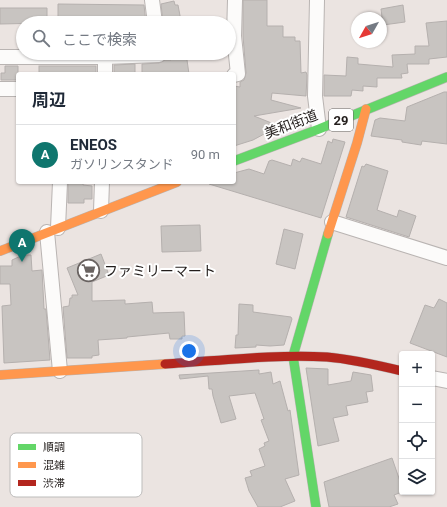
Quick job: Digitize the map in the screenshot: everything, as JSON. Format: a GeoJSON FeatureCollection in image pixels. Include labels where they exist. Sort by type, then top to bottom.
{"type":"FeatureCollection","features":[{"type":"Feature","properties":{"kind":"street"},"geometry":{"type":"LineString","coordinates":[[145,0],[152,0],[154,16]]}},
{"type":"Feature","properties":{"kind":"street"},"geometry":{"type":"LineString","coordinates":[[235,0],[235,16]]}},
{"type":"Feature","properties":{"kind":"street"},"geometry":{"type":"LineString","coordinates":[[317,0],[315,96],[319,129]]}},
{"type":"Feature","properties":{"kind":"street"},"geometry":{"type":"LineString","coordinates":[[236,55],[238,74],[236,74]]}},
{"type":"Feature","properties":{"kind":"street"},"geometry":{"type":"LineString","coordinates":[[0,57],[16,57]]}},
{"type":"Feature","properties":{"kind":"street"},"geometry":{"type":"LineString","coordinates":[[105,60],[105,72]]}},
{"type":"Feature","properties":{"kind":"street","name":"美和街道"},"geometry":{"type":"LineString","coordinates":[[236,160],[319,129],[447,77]]}},
{"type":"Feature","properties":{"kind":"street"},"geometry":{"type":"LineString","coordinates":[[0,89],[16,89]]}},
{"type":"Feature","properties":{"kind":"street"},"geometry":{"type":"LineString","coordinates":[[316,507],[293,356],[366,109]]}},
{"type":"Feature","properties":{"kind":"street"},"geometry":{"type":"LineString","coordinates":[[60,184],[52,230],[60,371]]}},
{"type":"Feature","properties":{"kind":"street"},"geometry":{"type":"LineString","coordinates":[[102,184],[102,211]]}},
{"type":"Feature","properties":{"kind":"street"},"geometry":{"type":"LineString","coordinates":[[0,251],[172,184]]}},
{"type":"Feature","properties":{"kind":"street"},"geometry":{"type":"LineString","coordinates":[[332,222],[447,258]]}},
{"type":"Feature","properties":{"kind":"street"},"geometry":{"type":"LineString","coordinates":[[0,375],[293,356],[328,356],[364,362],[399,370]]}},
{"type":"Feature","properties":{"kind":"street"},"geometry":{"type":"LineString","coordinates":[[435,379],[447,381]]}},
{"type":"Feature","properties":{"kind":"building"},"geometry":{"type":"Polygon","coordinates":[[[243,0],[267,0],[267,26],[283,26],[283,37],[295,37],[295,41],[300,41],[301,73],[306,72],[307,75],[306,96],[272,93],[271,100],[301,108],[254,116],[279,126],[253,140],[236,145],[236,86],[240,87],[240,82],[244,80],[246,73],[243,36],[243,0]]]}},
{"type":"Feature","properties":{"kind":"building"},"geometry":{"type":"Polygon","coordinates":[[[174,1],[175,5],[178,5],[180,16],[162,16],[161,4],[174,1]]]}},
{"type":"Feature","properties":{"kind":"building"},"geometry":{"type":"Polygon","coordinates":[[[58,4],[144,5],[145,16],[58,16],[58,4]]]}},
{"type":"Feature","properties":{"kind":"building"},"geometry":{"type":"Polygon","coordinates":[[[403,5],[405,22],[387,24],[387,12],[381,12],[381,9],[403,5]]]}},
{"type":"Feature","properties":{"kind":"building"},"geometry":{"type":"Polygon","coordinates":[[[0,8],[47,8],[47,16],[16,16],[16,24],[0,24],[0,8]]]}},
{"type":"Feature","properties":{"kind":"building"},"geometry":{"type":"Polygon","coordinates":[[[447,21],[447,57],[429,59],[429,64],[407,64],[408,73],[401,74],[402,78],[377,78],[377,87],[363,86],[363,91],[352,90],[351,96],[324,96],[324,75],[346,76],[347,57],[358,58],[358,64],[393,67],[392,55],[415,54],[415,46],[429,46],[426,23],[447,21]]]}},
{"type":"Feature","properties":{"kind":"building"},"geometry":{"type":"Polygon","coordinates":[[[165,60],[187,60],[189,72],[142,72],[142,64],[159,63],[165,60]]]}},
{"type":"Feature","properties":{"kind":"building"},"geometry":{"type":"Polygon","coordinates":[[[135,64],[135,72],[114,72],[114,65],[135,64]]]}},
{"type":"Feature","properties":{"kind":"building"},"geometry":{"type":"Polygon","coordinates":[[[5,66],[18,66],[16,80],[1,80],[1,73],[5,73],[5,66]]]}},
{"type":"Feature","properties":{"kind":"building"},"geometry":{"type":"Polygon","coordinates":[[[39,66],[96,66],[96,72],[39,72],[39,66]]]}},
{"type":"Feature","properties":{"kind":"building"},"geometry":{"type":"Polygon","coordinates":[[[447,92],[447,144],[422,141],[421,145],[402,142],[402,140],[371,136],[375,120],[380,118],[405,121],[407,107],[447,92]]]}},
{"type":"Feature","properties":{"kind":"building"},"geometry":{"type":"Polygon","coordinates":[[[333,139],[345,142],[321,218],[209,184],[236,184],[236,172],[249,169],[264,174],[269,161],[272,160],[291,166],[293,159],[300,162],[302,158],[321,164],[328,141],[332,143],[333,139]]]}},
{"type":"Feature","properties":{"kind":"building"},"geometry":{"type":"Polygon","coordinates":[[[366,164],[388,171],[377,210],[397,217],[399,210],[416,216],[409,237],[346,217],[362,166],[364,167],[366,164]]]}},
{"type":"Feature","properties":{"kind":"building"},"geometry":{"type":"Polygon","coordinates":[[[68,184],[83,184],[92,186],[92,199],[84,199],[84,203],[68,203],[68,184]]]}},
{"type":"Feature","properties":{"kind":"building"},"geometry":{"type":"Polygon","coordinates":[[[200,225],[201,251],[162,252],[161,226],[200,225]]]}},
{"type":"Feature","properties":{"kind":"building"},"geometry":{"type":"Polygon","coordinates":[[[284,229],[303,234],[295,269],[276,264],[284,229]]]}},
{"type":"Feature","properties":{"kind":"building"},"geometry":{"type":"Polygon","coordinates":[[[101,254],[109,275],[92,282],[92,301],[125,300],[125,304],[152,302],[153,313],[184,312],[185,336],[182,336],[182,339],[170,339],[169,333],[98,340],[99,355],[92,356],[92,358],[67,358],[63,307],[69,306],[72,295],[78,295],[67,268],[101,254]]]}},
{"type":"Feature","properties":{"kind":"building"},"geometry":{"type":"Polygon","coordinates":[[[23,255],[31,255],[32,271],[42,270],[44,309],[46,309],[50,360],[4,363],[2,306],[11,305],[10,284],[0,284],[0,266],[12,266],[12,260],[23,255]]]}},
{"type":"Feature","properties":{"kind":"building"},"geometry":{"type":"Polygon","coordinates":[[[439,299],[447,303],[447,357],[435,352],[435,351],[410,343],[425,305],[434,308],[439,299]]]}},
{"type":"Feature","properties":{"kind":"building"},"geometry":{"type":"Polygon","coordinates":[[[239,304],[253,305],[253,312],[291,317],[292,319],[284,345],[256,345],[256,347],[235,348],[236,335],[238,335],[239,304]]]}},
{"type":"Feature","properties":{"kind":"building"},"geometry":{"type":"Polygon","coordinates":[[[306,368],[328,369],[328,385],[351,381],[353,372],[371,375],[373,391],[366,392],[368,402],[346,406],[348,415],[333,418],[339,441],[318,446],[306,368]]]}},
{"type":"Feature","properties":{"kind":"building"},"geometry":{"type":"Polygon","coordinates":[[[259,370],[259,374],[271,372],[273,384],[280,381],[288,411],[290,410],[299,475],[285,479],[295,501],[280,507],[258,507],[249,491],[245,478],[252,476],[250,471],[265,466],[259,449],[265,446],[264,443],[269,441],[261,420],[264,419],[255,393],[229,396],[236,419],[221,423],[212,389],[209,389],[208,376],[180,379],[179,375],[259,370]]]}},
{"type":"Feature","properties":{"kind":"building"},"geometry":{"type":"Polygon","coordinates":[[[392,458],[399,478],[399,493],[394,495],[398,504],[389,507],[329,507],[324,482],[392,458]]]}},
{"type":"Feature","properties":{"kind":"traffic: fast"},"geometry":{"type":"LineString","coordinates":[[236,160],[319,129],[447,77]]}},
{"type":"Feature","properties":{"kind":"traffic: fast"},"geometry":{"type":"LineString","coordinates":[[316,507],[293,356],[328,234]]}},
{"type":"Feature","properties":{"kind":"traffic: slow"},"geometry":{"type":"LineString","coordinates":[[328,234],[357,143],[366,109]]}},
{"type":"Feature","properties":{"kind":"traffic: slow"},"geometry":{"type":"LineString","coordinates":[[0,251],[172,184]]}},
{"type":"Feature","properties":{"kind":"traffic: slow"},"geometry":{"type":"LineString","coordinates":[[0,375],[165,364]]}},
{"type":"Feature","properties":{"kind":"traffic: jam"},"geometry":{"type":"LineString","coordinates":[[165,364],[266,357],[307,356],[346,359],[399,370]]}},
{"type":"Feature","properties":{"kind":"place","name":"ENEOS"},"geometry":{"type":"Point","coordinates":[22,262]}},
{"type":"Feature","properties":{"kind":"place","name":"ファミリーマート"},"geometry":{"type":"Point","coordinates":[89,271]}}]}
